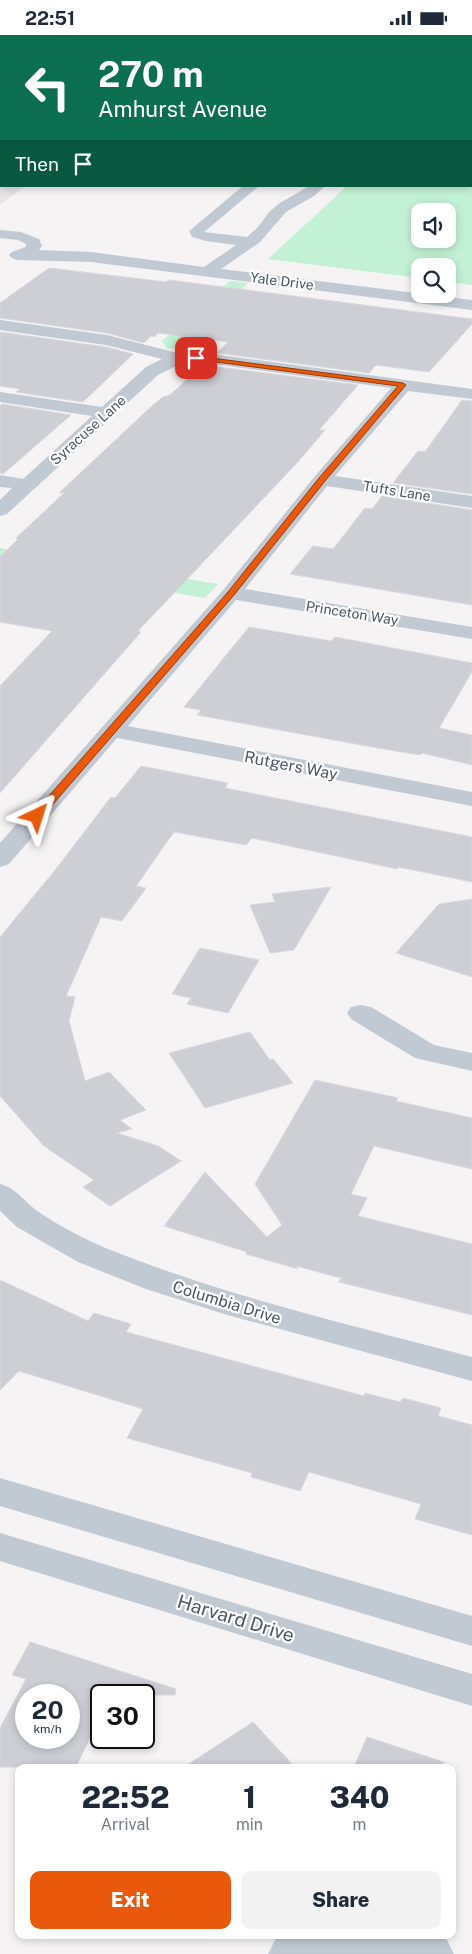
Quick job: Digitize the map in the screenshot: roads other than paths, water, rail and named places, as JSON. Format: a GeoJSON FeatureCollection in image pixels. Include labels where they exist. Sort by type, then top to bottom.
{"type":"FeatureCollection","features":[{"type":"Feature","properties":{"kind":"street"},"geometry":{"type":"LineString","coordinates":[[250,241],[206,237],[197,234],[196,231],[251,187]]}},
{"type":"Feature","properties":{"kind":"street"},"geometry":{"type":"LineString","coordinates":[[207,271],[222,259],[239,252],[262,233],[272,216],[314,187]]}},
{"type":"Feature","properties":{"kind":"street","name":"Yale Drive"},"geometry":{"type":"LineString","coordinates":[[0,234],[21,236],[44,248],[92,257],[472,305]]}},
{"type":"Feature","properties":{"kind":"street"},"geometry":{"type":"LineString","coordinates":[[17,255],[31,249],[34,246],[34,242]]}},
{"type":"Feature","properties":{"kind":"street","name":"Yale Drive"},"geometry":{"type":"LineString","coordinates":[[0,257],[37,254],[70,258],[92,257]]}},
{"type":"Feature","properties":{"kind":"street"},"geometry":{"type":"LineString","coordinates":[[0,325],[107,340],[180,359],[219,359],[472,394]]}},
{"type":"Feature","properties":{"kind":"street","name":"Syracuse Lane"},"geometry":{"type":"LineString","coordinates":[[0,510],[152,371],[160,365],[180,359]]}},
{"type":"Feature","properties":{"kind":"street"},"geometry":{"type":"LineString","coordinates":[[0,859],[231,593],[322,480],[403,385]]}},
{"type":"Feature","properties":{"kind":"street"},"geometry":{"type":"LineString","coordinates":[[0,397],[108,413]]}},
{"type":"Feature","properties":{"kind":"street","name":"Tufts Lane"},"geometry":{"type":"LineString","coordinates":[[322,480],[472,502]]}},
{"type":"Feature","properties":{"kind":"street"},"geometry":{"type":"LineString","coordinates":[[0,481],[28,485]]}},
{"type":"Feature","properties":{"kind":"street","name":"Princeton Way"},"geometry":{"type":"LineString","coordinates":[[231,593],[472,633]]}},
{"type":"Feature","properties":{"kind":"street","name":"Rutgers Way"},"geometry":{"type":"LineString","coordinates":[[111,730],[472,799]]}},
{"type":"Feature","properties":{"kind":"street"},"geometry":{"type":"LineString","coordinates":[[361,1013],[425,1052],[472,1062]]}},
{"type":"Feature","properties":{"kind":"street","name":"Columbia Drive"},"geometry":{"type":"LineString","coordinates":[[0,1194],[28,1220],[89,1254],[157,1281],[224,1303],[472,1369]]}},
{"type":"Feature","properties":{"kind":"street"},"geometry":{"type":"LineString","coordinates":[[0,1492],[472,1631]]}},
{"type":"Feature","properties":{"kind":"street","name":"Harvard Drive"},"geometry":{"type":"LineString","coordinates":[[0,1547],[472,1690]]}},
{"type":"Feature","properties":{"kind":"street"},"geometry":{"type":"LineString","coordinates":[[290,1954],[305,1939]]}},
{"type":"Feature","properties":{"kind":"street"},"geometry":{"type":"LineString","coordinates":[[369,1939],[389,1940],[432,1954]]}}]}
